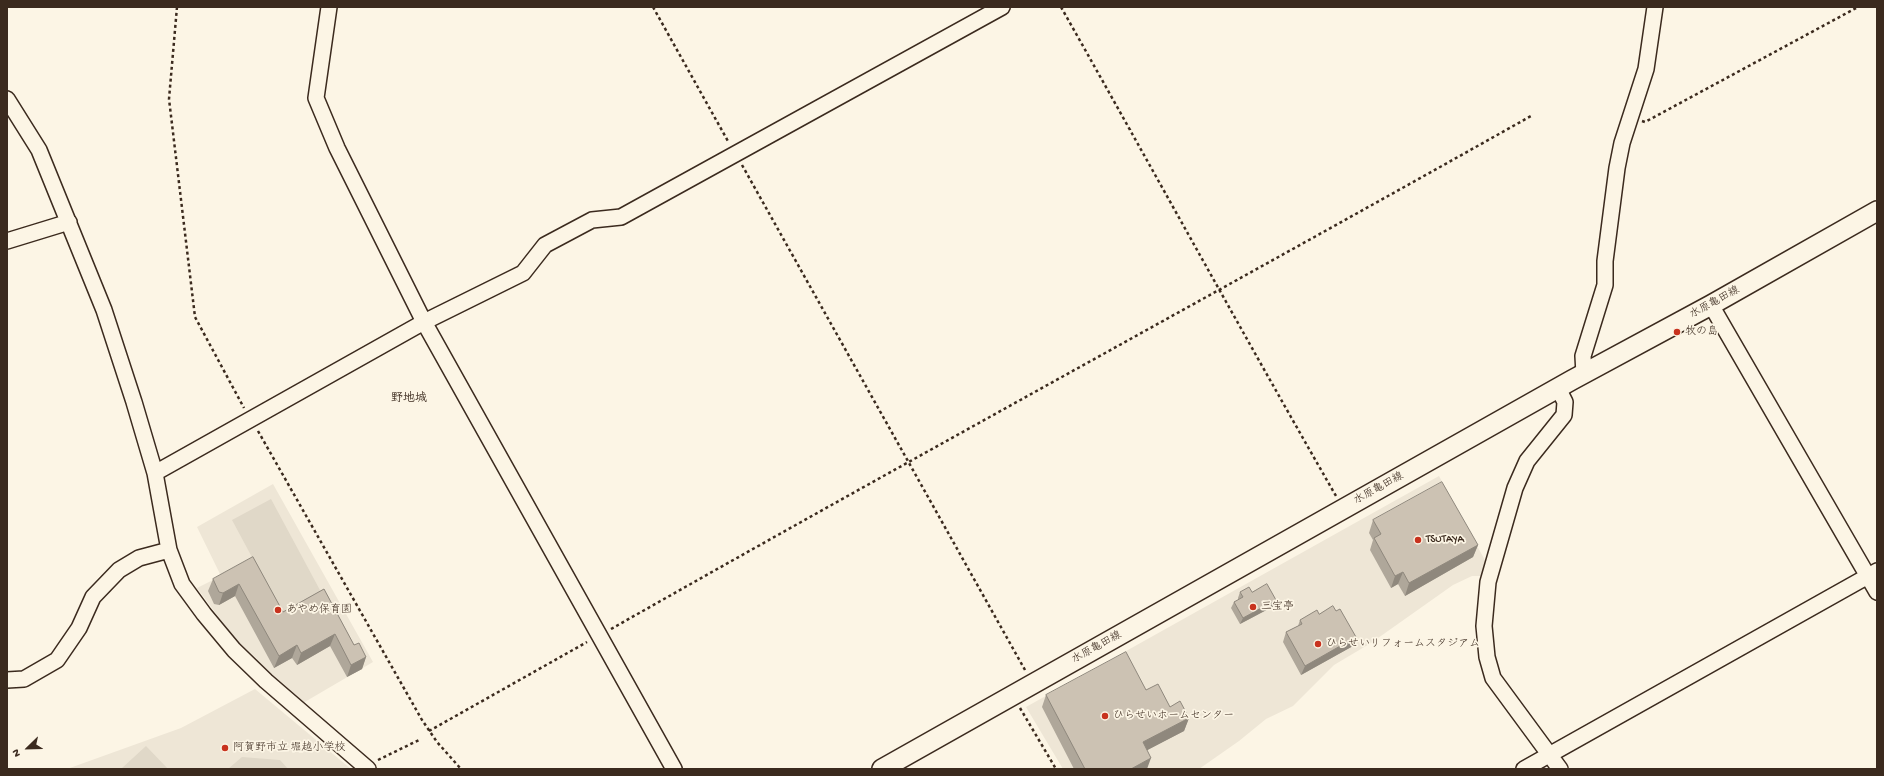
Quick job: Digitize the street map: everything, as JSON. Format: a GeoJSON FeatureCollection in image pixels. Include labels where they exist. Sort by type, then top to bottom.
{"type":"FeatureCollection","features":[{"type":"Feature","properties":{"kind":"main road","name":"水原亀田線"},"geometry":{"type":"LineString","coordinates":[[882,769],[1558,388],[1712,305],[1877,211]]}},
{"type":"Feature","properties":{"kind":"street"},"geometry":{"type":"LineString","coordinates":[[329,7],[316,98],[337,148],[424,322],[674,769]]}},
{"type":"Feature","properties":{"kind":"street"},"geometry":{"type":"LineString","coordinates":[[155,473],[424,322],[523,273],[545,245],[592,220],[621,217],[1002,7]]}},
{"type":"Feature","properties":{"kind":"street"},"geometry":{"type":"LineString","coordinates":[[1584,374],[1583,356],[1605,285],[1605,261],[1613,197],[1622,143],[1646,69],[1655,7]]}},
{"type":"Feature","properties":{"kind":"street"},"geometry":{"type":"LineString","coordinates":[[7,99],[39,150],[104,310],[155,473],[169,550],[182,584],[204,614],[234,650],[266,681],[366,768]]}},
{"type":"Feature","properties":{"kind":"street"},"geometry":{"type":"LineString","coordinates":[[7,241],[69,222]]}},
{"type":"Feature","properties":{"kind":"street"},"geometry":{"type":"LineString","coordinates":[[1712,305],[1873,574],[1877,592]]}},
{"type":"Feature","properties":{"kind":"street"},"geometry":{"type":"LineString","coordinates":[[1558,388],[1565,402],[1564,415],[1528,461],[1515,488],[1488,582],[1484,626],[1487,657],[1493,678],[1560,769]]}},
{"type":"Feature","properties":{"kind":"street"},"geometry":{"type":"LineString","coordinates":[[7,680],[24,679],[57,660],[80,628],[93,597],[119,570],[139,558],[169,550]]}},
{"type":"Feature","properties":{"kind":"street"},"geometry":{"type":"LineString","coordinates":[[1524,769],[1873,574]]}},
{"type":"Feature","properties":{"kind":"path"},"geometry":{"type":"LineString","coordinates":[[653,7],[1033,684]]}},
{"type":"Feature","properties":{"kind":"path"},"geometry":{"type":"LineString","coordinates":[[1061,7],[1219,292],[1343,509]]}},
{"type":"Feature","properties":{"kind":"path"},"geometry":{"type":"LineString","coordinates":[[1630,118],[1645,122],[1858,7]]}},
{"type":"Feature","properties":{"kind":"path"},"geometry":{"type":"LineString","coordinates":[[429,731],[908,461],[1219,292],[1531,116]]}},
{"type":"Feature","properties":{"kind":"path"},"geometry":{"type":"LineString","coordinates":[[1013,696],[1056,769]]}},
{"type":"Feature","properties":{"kind":"path"},"geometry":{"type":"LineString","coordinates":[[366,768],[419,740]]}},
{"type":"Feature","properties":{"kind":"shaded area"},"geometry":{"type":"Polygon","coordinates":[[[1439,476],[1487,564],[1483,576],[1472,576],[1453,585],[1371,643],[1334,665],[1293,706],[1266,719],[1239,741],[1199,769],[1063,769],[1026,707],[1439,476]]]}},
{"type":"Feature","properties":{"kind":"shaded area","name":"あやめ保育園"},"geometry":{"type":"Polygon","coordinates":[[[273,484],[373,662],[303,703],[258,665],[229,631],[197,588],[221,576],[197,527],[273,484]]]}},
{"type":"Feature","properties":{"kind":"shaded area"},"geometry":{"type":"Polygon","coordinates":[[[271,499],[321,592],[282,613],[232,520],[271,499]]]}},
{"type":"Feature","properties":{"kind":"shaded area","name":"阿賀野市立 堀越小学校"},"geometry":{"type":"Polygon","coordinates":[[[255,689],[351,769],[67,769],[181,728],[255,689]]]}},
{"type":"Feature","properties":{"kind":"shaded area"},"geometry":{"type":"Polygon","coordinates":[[[146,746],[168,769],[121,769],[146,746]]]}},
{"type":"Feature","properties":{"kind":"shaded area"},"geometry":{"type":"Polygon","coordinates":[[[242,757],[280,760],[288,769],[228,769],[242,757]]]}},
{"type":"Feature","properties":{"kind":"building","name":"TSUTAYA"},"geometry":{"type":"Polygon","coordinates":[[[1442,482],[1478,545],[1409,583],[1403,572],[1395,576],[1374,538],[1381,534],[1373,520],[1442,482]]]}},
{"type":"Feature","properties":{"kind":"building"},"geometry":{"type":"Polygon","coordinates":[[[253,557],[283,612],[324,589],[354,645],[359,643],[366,657],[351,665],[335,634],[301,653],[297,645],[279,656],[239,584],[223,593],[219,592],[213,579],[253,557]]]}},
{"type":"Feature","properties":{"kind":"building","name":"三宝亭"},"geometry":{"type":"Polygon","coordinates":[[[1267,584],[1276,600],[1243,618],[1234,602],[1243,597],[1240,592],[1249,587],[1252,592],[1267,584]]]}},
{"type":"Feature","properties":{"kind":"building","name":"ひらせいリフォームスタジアム"},"geometry":{"type":"Polygon","coordinates":[[[1333,606],[1336,611],[1340,609],[1356,637],[1305,666],[1286,632],[1302,624],[1300,620],[1317,610],[1319,614],[1333,606]]]}},
{"type":"Feature","properties":{"kind":"building","name":"ひらせいホームセンター"},"geometry":{"type":"Polygon","coordinates":[[[1126,652],[1146,690],[1158,684],[1170,707],[1180,701],[1189,718],[1143,742],[1151,758],[1131,769],[1085,769],[1046,695],[1126,652]]]}},
{"type":"Feature","properties":{"kind":"place","name":"牧の島"},"geometry":{"type":"Point","coordinates":[1677,332]}},
{"type":"Feature","properties":{"kind":"place","name":"TSUTAYA"},"geometry":{"type":"Point","coordinates":[1418,540]}},
{"type":"Feature","properties":{"kind":"place","name":"三宝亭"},"geometry":{"type":"Point","coordinates":[1253,607]}},
{"type":"Feature","properties":{"kind":"place","name":"あやめ保育園"},"geometry":{"type":"Point","coordinates":[278,610]}},
{"type":"Feature","properties":{"kind":"place","name":"ひらせいリフォームスタジアム"},"geometry":{"type":"Point","coordinates":[1318,644]}},
{"type":"Feature","properties":{"kind":"place","name":"ひらせいホームセンター"},"geometry":{"type":"Point","coordinates":[1105,716]}},
{"type":"Feature","properties":{"kind":"place","name":"阿賀野市立 堀越小学校"},"geometry":{"type":"Point","coordinates":[225,748]}},
{"type":"Feature","properties":{"kind":"district","name":"野地城"},"geometry":{"type":"Point","coordinates":[409,399]}}]}
